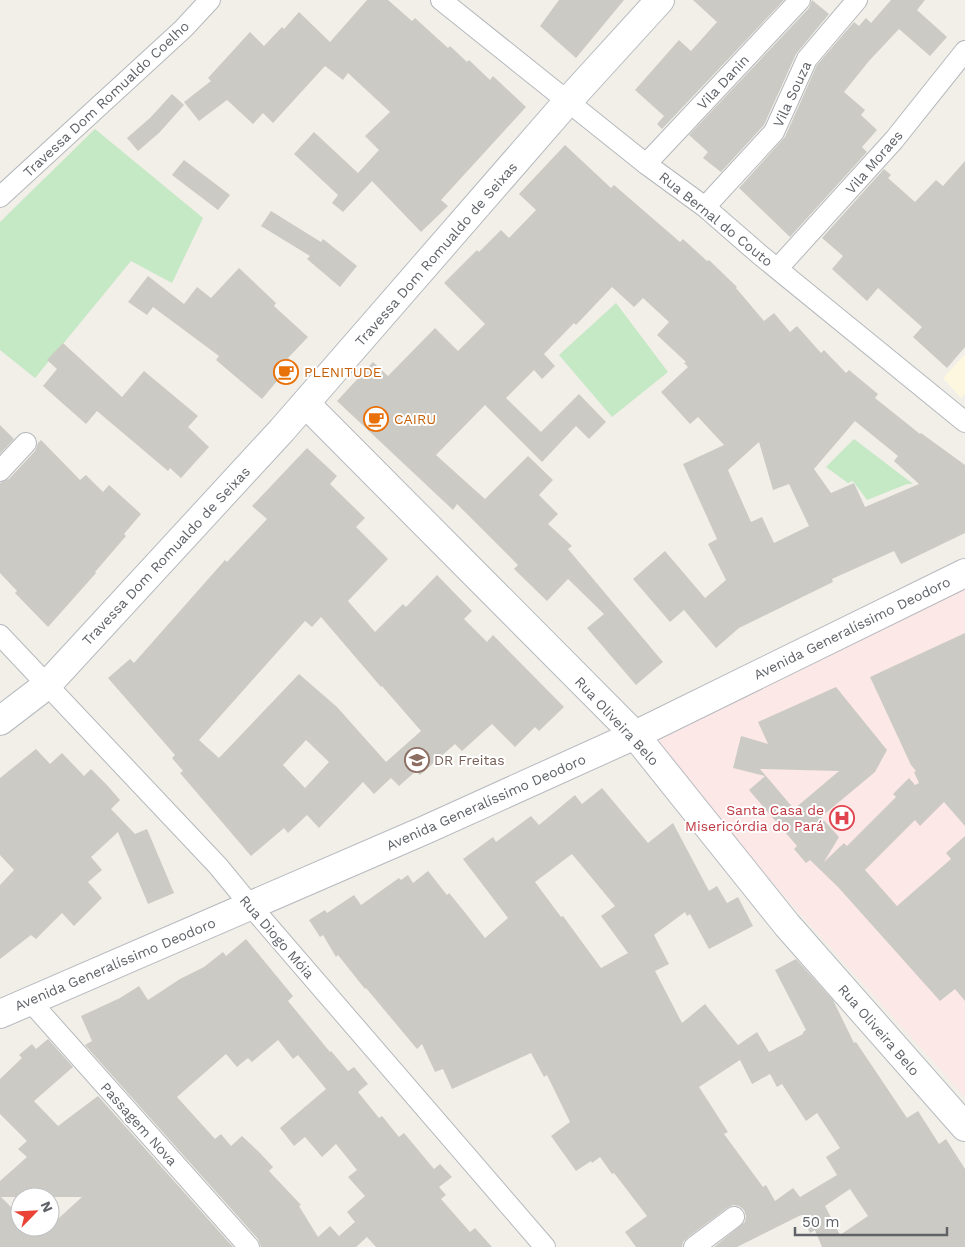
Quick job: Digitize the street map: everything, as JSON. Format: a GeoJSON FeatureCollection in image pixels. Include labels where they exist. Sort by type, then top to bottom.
{"type":"FeatureCollection","features":[{"type":"Feature","properties":{"kind":"street","name":"Travessa Dom Romualdo Coelho"},"geometry":{"type":"LineString","coordinates":[[0,197],[183,29],[210,0]]}},
{"type":"Feature","properties":{"kind":"street","name":"Rua Bernal do Couto"},"geometry":{"type":"LineString","coordinates":[[441,0],[646,164],[705,207],[759,254],[965,422]]}},
{"type":"Feature","properties":{"kind":"street","name":"Travessa Dom Romualdo de Seixas"},"geometry":{"type":"LineString","coordinates":[[0,721],[47,685],[306,404],[568,101],[660,0]]}},
{"type":"Feature","properties":{"kind":"street","name":"Vila Danin"},"geometry":{"type":"LineString","coordinates":[[646,164],[800,0]]}},
{"type":"Feature","properties":{"kind":"street","name":"Vila Souza"},"geometry":{"type":"LineString","coordinates":[[705,207],[774,132],[807,59],[856,0]]}},
{"type":"Feature","properties":{"kind":"street","name":"Vila Moraes"},"geometry":{"type":"LineString","coordinates":[[778,268],[894,140],[965,51]]}},
{"type":"Feature","properties":{"kind":"street","name":"Rua Oliveira Belo"},"geometry":{"type":"LineString","coordinates":[[306,404],[635,735],[787,925],[965,1127]]}},
{"type":"Feature","properties":{"kind":"street"},"geometry":{"type":"LineString","coordinates":[[0,471],[26,443]]}},
{"type":"Feature","properties":{"kind":"street","name":"Avenida Generalíssimo Deodoro"},"geometry":{"type":"LineString","coordinates":[[0,1014],[425,830],[635,735],[965,572]]}},
{"type":"Feature","properties":{"kind":"street","name":"Rua Diogo Móia"},"geometry":{"type":"LineString","coordinates":[[0,634],[218,866],[546,1247]]}},
{"type":"Feature","properties":{"kind":"street","name":"Passagem Nova"},"geometry":{"type":"LineString","coordinates":[[30,1001],[249,1247]]}},
{"type":"Feature","properties":{"kind":"street"},"geometry":{"type":"LineString","coordinates":[[694,1247],[734,1218]]}},
{"type":"Feature","properties":{"kind":"shaded area"},"geometry":{"type":"Polygon","coordinates":[[[965,354],[965,394],[961,398],[943,378],[965,354]]]}},
{"type":"Feature","properties":{"kind":"shaded area","name":"Santa Casa de Misericórdia do Pará"},"geometry":{"type":"Polygon","coordinates":[[[965,573],[965,1097],[791,904],[645,733],[965,573]]]}},
{"type":"Feature","properties":{"kind":"green space"},"geometry":{"type":"Polygon","coordinates":[[[95,129],[203,218],[172,283],[131,261],[35,378],[0,350],[0,222],[95,129]]]}},
{"type":"Feature","properties":{"kind":"green space"},"geometry":{"type":"Polygon","coordinates":[[[616,303],[668,372],[612,417],[559,355],[616,303]]]}},
{"type":"Feature","properties":{"kind":"green space"},"geometry":{"type":"Polygon","coordinates":[[[854,439],[913,484],[907,484],[867,500],[853,481],[848,483],[826,467],[854,439]]]}},
{"type":"Feature","properties":{"kind":"building"},"geometry":{"type":"Polygon","coordinates":[[[367,0],[388,0],[412,21],[415,18],[448,48],[450,46],[467,62],[469,60],[490,80],[493,76],[526,107],[441,200],[448,206],[421,232],[372,181],[343,212],[332,203],[338,195],[294,154],[314,132],[358,173],[379,150],[365,136],[390,112],[348,73],[343,80],[325,66],[273,123],[263,113],[253,124],[227,100],[199,121],[184,102],[211,81],[208,78],[250,32],[264,46],[282,27],[284,29],[299,12],[330,42],[367,0]]]}},
{"type":"Feature","properties":{"kind":"building"},"geometry":{"type":"Polygon","coordinates":[[[559,0],[624,0],[576,58],[540,26],[559,0]]]}},
{"type":"Feature","properties":{"kind":"building"},"geometry":{"type":"Polygon","coordinates":[[[693,0],[784,0],[662,129],[657,124],[664,116],[635,90],[679,40],[691,51],[717,22],[693,0]]]}},
{"type":"Feature","properties":{"kind":"building"},"geometry":{"type":"Polygon","coordinates":[[[812,0],[829,14],[796,54],[764,125],[721,172],[703,158],[708,152],[689,135],[809,8],[812,0]]]}},
{"type":"Feature","properties":{"kind":"building"},"geometry":{"type":"Polygon","coordinates":[[[891,0],[925,0],[917,10],[947,37],[930,56],[899,29],[869,61],[844,92],[865,110],[861,115],[877,130],[862,147],[867,152],[790,237],[739,188],[785,137],[817,65],[854,22],[859,26],[866,18],[871,23],[891,0]]]}},
{"type":"Feature","properties":{"kind":"building"},"geometry":{"type":"Polygon","coordinates":[[[172,94],[184,105],[159,133],[138,151],[127,138],[150,118],[172,94]]]}},
{"type":"Feature","properties":{"kind":"building"},"geometry":{"type":"Polygon","coordinates":[[[565,145],[611,188],[614,185],[680,242],[683,239],[707,261],[709,260],[737,287],[764,321],[774,313],[790,332],[797,326],[821,353],[824,350],[846,373],[849,370],[878,394],[875,398],[920,434],[965,465],[965,533],[901,564],[894,551],[832,579],[833,582],[739,628],[716,648],[684,610],[670,622],[633,579],[665,551],[705,598],[726,580],[708,544],[717,539],[683,464],[724,445],[698,417],[690,424],[661,392],[688,367],[684,363],[686,362],[657,335],[669,322],[643,298],[634,307],[612,287],[576,325],[574,323],[544,354],[555,366],[542,379],[534,370],[506,398],[541,432],[579,394],[606,422],[589,439],[576,426],[542,462],[485,405],[436,455],[485,499],[528,456],[553,480],[539,495],[558,514],[548,524],[572,546],[568,549],[663,662],[636,685],[587,628],[604,614],[568,579],[547,601],[514,569],[518,565],[457,504],[453,510],[337,401],[373,362],[388,376],[435,328],[458,351],[485,324],[444,283],[477,250],[479,252],[501,230],[509,238],[536,210],[519,194],[565,145]],[[855,421],[814,469],[831,493],[854,483],[865,507],[919,484],[894,461],[898,456],[855,421]],[[759,442],[728,470],[751,522],[762,517],[774,543],[809,526],[789,484],[773,490],[759,442]]]}},
{"type":"Feature","properties":{"kind":"building"},"geometry":{"type":"Polygon","coordinates":[[[184,160],[230,195],[218,210],[172,175],[184,160]]]}},
{"type":"Feature","properties":{"kind":"building"},"geometry":{"type":"Polygon","coordinates":[[[965,161],[965,347],[947,368],[913,337],[922,327],[878,288],[867,301],[832,269],[843,256],[822,238],[884,169],[891,175],[888,178],[915,202],[936,180],[943,186],[965,161]]]}},
{"type":"Feature","properties":{"kind":"building"},"geometry":{"type":"Polygon","coordinates":[[[271,211],[321,242],[323,239],[357,266],[340,287],[307,259],[310,256],[261,226],[271,211]]]}},
{"type":"Feature","properties":{"kind":"building"},"geometry":{"type":"Polygon","coordinates":[[[239,268],[276,303],[274,306],[308,337],[288,358],[293,362],[262,399],[216,360],[219,356],[153,307],[147,315],[128,302],[148,276],[184,304],[197,287],[211,298],[239,268]]]}},
{"type":"Feature","properties":{"kind":"building"},"geometry":{"type":"Polygon","coordinates":[[[63,343],[122,397],[144,371],[198,416],[188,427],[209,447],[181,478],[170,468],[168,471],[97,411],[86,424],[43,386],[57,369],[47,360],[63,343]]]}},
{"type":"Feature","properties":{"kind":"building"},"geometry":{"type":"Polygon","coordinates":[[[0,425],[14,439],[0,454],[0,425]]]}},
{"type":"Feature","properties":{"kind":"building"},"geometry":{"type":"Polygon","coordinates":[[[41,440],[80,480],[86,475],[103,492],[109,485],[141,514],[96,573],[48,627],[15,593],[17,591],[0,573],[0,483],[9,479],[35,451],[41,440]]]}},
{"type":"Feature","properties":{"kind":"building"},"geometry":{"type":"Polygon","coordinates":[[[307,448],[337,476],[330,484],[365,518],[356,527],[388,559],[348,601],[375,632],[403,604],[406,607],[437,575],[472,611],[464,619],[487,642],[493,635],[564,707],[539,731],[535,727],[515,747],[492,724],[462,751],[455,744],[420,775],[416,771],[399,786],[391,778],[374,794],[363,782],[319,828],[307,815],[288,833],[284,828],[251,856],[180,773],[183,771],[172,758],[175,755],[108,678],[130,659],[134,663],[225,560],[227,562],[267,519],[252,506],[307,448]],[[321,617],[312,627],[305,621],[199,740],[219,758],[299,674],[337,707],[386,762],[421,731],[321,617]],[[306,740],[283,765],[305,788],[329,762],[306,740]]]}},
{"type":"Feature","properties":{"kind":"building"},"geometry":{"type":"Polygon","coordinates":[[[965,633],[965,826],[944,802],[920,826],[915,820],[865,870],[897,906],[951,859],[946,853],[965,836],[965,1001],[955,989],[940,1001],[838,887],[810,860],[806,863],[794,849],[797,846],[749,790],[765,776],[733,768],[741,736],[768,744],[758,722],[836,687],[887,750],[875,772],[821,817],[839,837],[824,862],[844,843],[847,846],[896,797],[893,794],[909,778],[915,785],[919,783],[914,772],[916,771],[911,765],[870,677],[965,633]],[[760,769],[794,809],[839,771],[760,769]]]}},
{"type":"Feature","properties":{"kind":"building"},"geometry":{"type":"Polygon","coordinates":[[[36,749],[50,764],[62,753],[84,776],[91,769],[106,784],[120,800],[111,809],[135,834],[147,829],[174,893],[148,904],[118,832],[91,857],[102,870],[88,882],[102,898],[74,926],[62,913],[36,939],[31,935],[0,959],[0,885],[14,870],[0,855],[0,778],[36,749]]]}},
{"type":"Feature","properties":{"kind":"building"},"geometry":{"type":"Polygon","coordinates":[[[602,788],[648,843],[673,823],[709,891],[717,886],[727,903],[738,897],[753,926],[709,949],[690,914],[687,916],[685,912],[654,935],[669,964],[655,971],[682,1023],[705,1004],[738,1045],[757,1032],[769,1052],[803,1034],[806,1030],[775,970],[796,959],[833,1000],[854,1043],[856,1042],[907,1118],[918,1111],[939,1144],[946,1139],[965,1169],[965,1247],[822,1247],[815,1230],[810,1233],[801,1215],[737,1247],[714,1247],[745,1222],[744,1210],[739,1206],[733,1205],[687,1238],[683,1242],[682,1247],[636,1247],[625,1232],[647,1216],[600,1157],[576,1171],[551,1136],[570,1122],[547,1075],[544,1077],[531,1053],[452,1089],[443,1069],[435,1072],[422,1044],[417,1049],[338,955],[336,957],[323,935],[320,937],[309,920],[325,910],[327,913],[354,895],[361,905],[399,878],[401,880],[408,875],[413,883],[428,871],[447,895],[449,893],[485,938],[508,918],[463,859],[493,837],[496,842],[531,816],[539,825],[575,795],[582,804],[602,788]],[[572,854],[535,882],[561,917],[563,916],[601,968],[628,953],[601,916],[615,906],[572,854]],[[740,1060],[699,1087],[728,1132],[724,1134],[763,1187],[766,1185],[775,1201],[793,1188],[800,1197],[837,1175],[826,1157],[840,1148],[817,1113],[806,1121],[782,1084],[777,1087],[770,1074],[752,1084],[740,1060]],[[850,1189],[825,1206],[840,1235],[868,1216],[850,1189]]]}},
{"type":"Feature","properties":{"kind":"building"},"geometry":{"type":"Polygon","coordinates":[[[246,939],[293,996],[288,1001],[330,1052],[348,1071],[354,1067],[368,1084],[358,1092],[379,1118],[382,1116],[399,1137],[404,1133],[434,1169],[440,1164],[452,1177],[439,1187],[446,1195],[441,1199],[470,1232],[475,1228],[492,1247],[376,1247],[367,1237],[356,1247],[261,1247],[258,1239],[85,1045],[92,1041],[81,1016],[120,998],[139,986],[148,1000],[180,979],[204,967],[223,952],[226,956],[246,939]],[[278,1040],[252,1062],[248,1058],[237,1067],[226,1054],[177,1097],[215,1139],[221,1134],[231,1146],[242,1136],[260,1153],[273,1167],[269,1171],[301,1205],[299,1206],[318,1237],[330,1226],[339,1236],[355,1222],[347,1212],[365,1196],[348,1177],[357,1170],[336,1144],[322,1157],[305,1137],[294,1146],[280,1128],[326,1089],[298,1055],[293,1059],[278,1040]]]}},
{"type":"Feature","properties":{"kind":"building"},"geometry":{"type":"Polygon","coordinates":[[[48,1039],[73,1067],[34,1101],[58,1126],[98,1096],[233,1247],[0,1247],[0,1181],[27,1157],[18,1149],[27,1141],[0,1114],[0,1079],[22,1058],[19,1055],[32,1044],[36,1049],[48,1039]]]}},
{"type":"Feature","properties":{"kind":"place","name":"PLENITUDE"},"geometry":{"type":"Point","coordinates":[286,372]}},
{"type":"Feature","properties":{"kind":"place","name":"CAIRU"},"geometry":{"type":"Point","coordinates":[376,419]}},
{"type":"Feature","properties":{"kind":"place","name":"DR Freitas"},"geometry":{"type":"Point","coordinates":[417,760]}},
{"type":"Feature","properties":{"kind":"place","name":"Santa Casa de Misericórdia do Pará"},"geometry":{"type":"Point","coordinates":[842,818]}}]}
